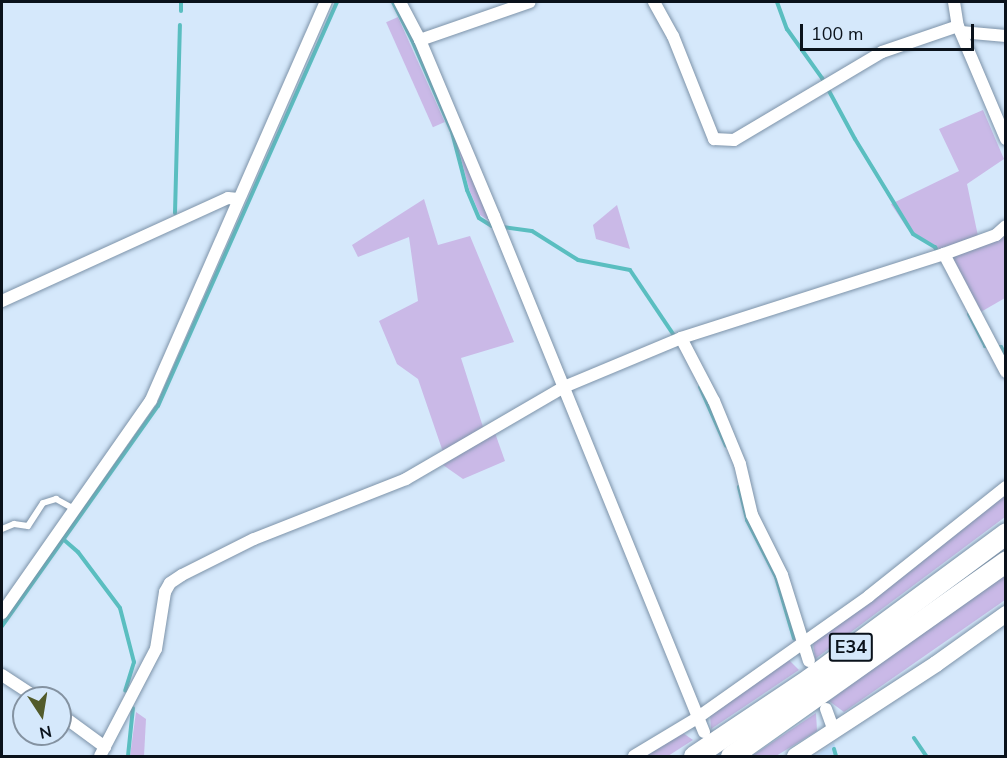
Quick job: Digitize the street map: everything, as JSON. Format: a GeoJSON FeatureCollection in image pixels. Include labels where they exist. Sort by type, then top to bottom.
{"type":"FeatureCollection","features":[{"type":"Feature","properties":{"kind":"highway","name":"E34"},"geometry":{"type":"LineString","coordinates":[[694,756],[809,679],[1005,533]]}},
{"type":"Feature","properties":{"kind":"highway","name":"E34"},"geometry":{"type":"LineString","coordinates":[[731,756],[1005,561]]}},
{"type":"Feature","properties":{"kind":"street"},"geometry":{"type":"LineString","coordinates":[[2,613],[151,400],[326,2]]}},
{"type":"Feature","properties":{"kind":"street"},"geometry":{"type":"LineString","coordinates":[[400,2],[420,40],[704,732]]}},
{"type":"Feature","properties":{"kind":"street"},"geometry":{"type":"LineString","coordinates":[[420,40],[530,2]]}},
{"type":"Feature","properties":{"kind":"street"},"geometry":{"type":"LineString","coordinates":[[654,2],[673,36],[714,139],[734,140],[882,52],[960,29],[1005,36]]}},
{"type":"Feature","properties":{"kind":"street"},"geometry":{"type":"LineString","coordinates":[[954,2],[960,29],[1005,139]]}},
{"type":"Feature","properties":{"kind":"street"},"geometry":{"type":"LineString","coordinates":[[2,301],[228,198],[238,199]]}},
{"type":"Feature","properties":{"kind":"street"},"geometry":{"type":"LineString","coordinates":[[72,725],[102,752],[156,649],[162,604],[170,583],[254,539],[406,479],[564,387],[676,340],[939,255],[996,235],[1005,226]]}},
{"type":"Feature","properties":{"kind":"street"},"geometry":{"type":"LineString","coordinates":[[939,255],[993,345],[1005,372]]}},
{"type":"Feature","properties":{"kind":"street"},"geometry":{"type":"LineString","coordinates":[[676,340],[714,401],[740,464],[752,515],[782,575],[809,662]]}},
{"type":"Feature","properties":{"kind":"street"},"geometry":{"type":"LineString","coordinates":[[634,756],[697,718],[870,596],[1005,487]]}},
{"type":"Feature","properties":{"kind":"street"},"geometry":{"type":"LineString","coordinates":[[795,756],[936,664],[1005,614]]}},
{"type":"Feature","properties":{"kind":"street"},"geometry":{"type":"LineString","coordinates":[[2,675],[19,686]]}},
{"type":"Feature","properties":{"kind":"street"},"geometry":{"type":"LineString","coordinates":[[826,709],[834,731]]}},
{"type":"Feature","properties":{"kind":"lane"},"geometry":{"type":"LineString","coordinates":[[2,529],[14,524],[28,526],[43,503],[56,499],[74,509]]}},
{"type":"Feature","properties":{"kind":"shaded area"},"geometry":{"type":"Polygon","coordinates":[[[398,17],[445,122],[433,127],[386,22],[398,17]]]}},
{"type":"Feature","properties":{"kind":"shaded area"},"geometry":{"type":"Polygon","coordinates":[[[983,110],[1004,159],[967,184],[978,236],[939,249],[907,228],[891,204],[959,171],[939,129],[983,110]]]}},
{"type":"Feature","properties":{"kind":"shaded area"},"geometry":{"type":"Polygon","coordinates":[[[456,139],[491,222],[480,215],[469,189],[456,139]]]}},
{"type":"Feature","properties":{"kind":"shaded area"},"geometry":{"type":"Polygon","coordinates":[[[424,199],[438,245],[470,236],[514,342],[461,358],[483,427],[443,452],[418,379],[397,364],[379,321],[418,301],[409,237],[358,257],[352,245],[424,199]]]}},
{"type":"Feature","properties":{"kind":"shaded area"},"geometry":{"type":"Polygon","coordinates":[[[617,205],[630,249],[596,239],[593,225],[617,205]]]}},
{"type":"Feature","properties":{"kind":"shaded area"},"geometry":{"type":"Polygon","coordinates":[[[1005,235],[1005,298],[979,313],[950,256],[1005,235]]]}},
{"type":"Feature","properties":{"kind":"shaded area"},"geometry":{"type":"Polygon","coordinates":[[[495,433],[505,461],[463,479],[443,465],[495,433]]]}},
{"type":"Feature","properties":{"kind":"shaded area"},"geometry":{"type":"Polygon","coordinates":[[[1005,495],[1005,517],[815,659],[813,643],[892,585],[1005,495]]]}},
{"type":"Feature","properties":{"kind":"shaded area"},"geometry":{"type":"Polygon","coordinates":[[[1005,572],[1005,600],[844,712],[829,701],[1005,572]]]}},
{"type":"Feature","properties":{"kind":"shaded area"},"geometry":{"type":"Polygon","coordinates":[[[788,659],[799,670],[711,729],[710,715],[788,659]]]}},
{"type":"Feature","properties":{"kind":"shaded area"},"geometry":{"type":"Polygon","coordinates":[[[136,712],[146,719],[144,756],[130,756],[136,712]]]}},
{"type":"Feature","properties":{"kind":"shaded area"},"geometry":{"type":"Polygon","coordinates":[[[816,713],[817,731],[776,756],[752,756],[816,713]]]}},
{"type":"Feature","properties":{"kind":"shaded area"},"geometry":{"type":"Polygon","coordinates":[[[683,733],[693,740],[668,756],[646,756],[683,733]]]}},
{"type":"Feature","properties":{"kind":"shaded area"},"geometry":{"type":"Polygon","coordinates":[[[834,743],[838,756],[815,756],[834,743]]]}},
{"type":"Feature","properties":{"kind":"waterway"},"geometry":{"type":"LineString","coordinates":[[181,2],[181,11]]}},
{"type":"Feature","properties":{"kind":"waterway"},"geometry":{"type":"LineString","coordinates":[[2,626],[158,406],[337,2]]}},
{"type":"Feature","properties":{"kind":"waterway"},"geometry":{"type":"LineString","coordinates":[[393,2],[452,132],[467,190],[479,218],[492,226]]}},
{"type":"Feature","properties":{"kind":"waterway"},"geometry":{"type":"LineString","coordinates":[[777,2],[787,29],[822,78],[855,139],[913,234],[935,247],[938,253]]}},
{"type":"Feature","properties":{"kind":"waterway"},"geometry":{"type":"LineString","coordinates":[[175,213],[180,25]]}},
{"type":"Feature","properties":{"kind":"waterway"},"geometry":{"type":"LineString","coordinates":[[503,227],[532,231],[578,260],[630,270],[675,337]]}},
{"type":"Feature","properties":{"kind":"waterway"},"geometry":{"type":"LineString","coordinates":[[969,314],[985,346],[990,346]]}},
{"type":"Feature","properties":{"kind":"waterway"},"geometry":{"type":"LineString","coordinates":[[997,347],[1001,347],[1006,356]]}},
{"type":"Feature","properties":{"kind":"waterway"},"geometry":{"type":"LineString","coordinates":[[700,387],[726,446]]}},
{"type":"Feature","properties":{"kind":"waterway"},"geometry":{"type":"LineString","coordinates":[[739,487],[747,520],[776,577],[794,638]]}},
{"type":"Feature","properties":{"kind":"waterway"},"geometry":{"type":"LineString","coordinates":[[63,539],[78,552],[120,608],[134,662],[125,691]]}},
{"type":"Feature","properties":{"kind":"waterway"},"geometry":{"type":"LineString","coordinates":[[128,756],[133,708]]}},
{"type":"Feature","properties":{"kind":"waterway"},"geometry":{"type":"LineString","coordinates":[[914,738],[926,756]]}},
{"type":"Feature","properties":{"kind":"waterway"},"geometry":{"type":"LineString","coordinates":[[834,749],[836,756]]}}]}
